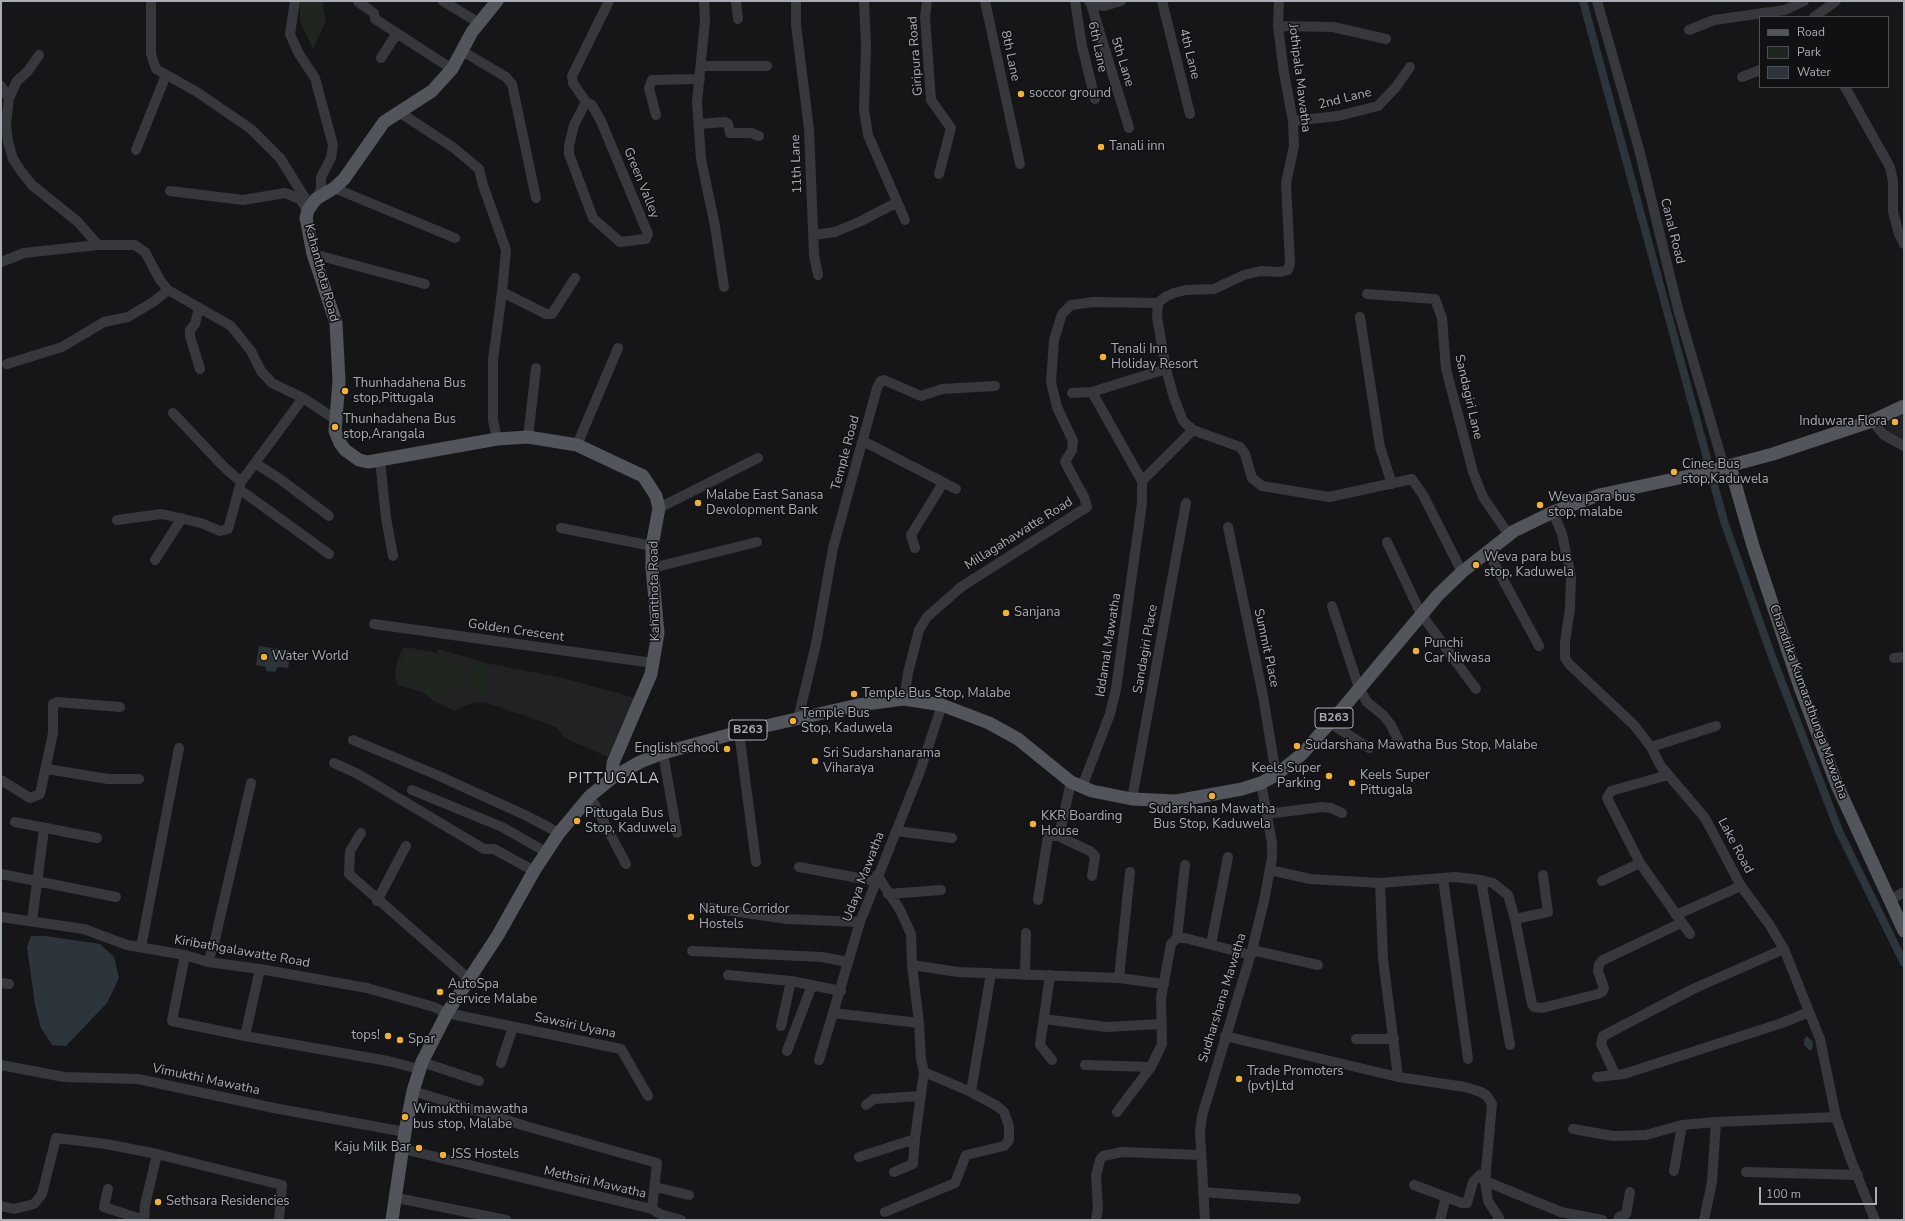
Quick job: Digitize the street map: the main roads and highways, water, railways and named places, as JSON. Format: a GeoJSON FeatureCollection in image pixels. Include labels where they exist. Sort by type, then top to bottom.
{"type":"FeatureCollection","features":[{"type":"Feature","properties":{"kind":"main road","name":"Kahanthota Road"},"geometry":{"type":"LineString","coordinates":[[497,1],[472,32],[452,69],[432,91],[384,122],[344,179],[312,204],[306,218],[313,254],[336,323],[339,381],[335,431],[345,450],[359,460],[368,462],[497,439],[528,438],[577,445],[643,476],[656,496],[659,508],[652,546],[652,568],[658,634],[651,674],[613,764],[612,778]]}},
{"type":"Feature","properties":{"kind":"main road","name":"B263"},"geometry":{"type":"LineString","coordinates":[[392,1220],[405,1132],[413,1091],[421,1066],[447,1013],[498,935],[534,871],[559,833],[590,796],[612,778],[640,762],[662,753],[740,732],[858,705],[904,699],[942,706],[990,723],[1018,739],[1077,785],[1092,791],[1132,799],[1176,801],[1220,794],[1261,783],[1276,775],[1302,754],[1330,723],[1421,614],[1462,572],[1514,531],[1553,512],[1599,495],[1698,474],[1825,438],[1872,421],[1904,406]]}},
{"type":"Feature","properties":{"kind":"main road","name":"Chandrika Kumarathunga Mawatha"},"geometry":{"type":"LineString","coordinates":[[1725,467],[1802,694],[1837,785],[1904,931]]}},
{"type":"Feature","properties":{"kind":"water"},"geometry":{"type":"Polygon","coordinates":[[[259,646],[291,651],[288,668],[278,667],[275,672],[266,671],[266,667],[256,665],[259,646]]]}},
{"type":"Feature","properties":{"kind":"water"},"geometry":{"type":"Polygon","coordinates":[[[31,936],[45,936],[100,944],[114,957],[119,978],[107,1003],[66,1046],[52,1045],[41,1028],[35,1005],[27,947],[31,936]]]}},
{"type":"Feature","properties":{"kind":"water"},"geometry":{"type":"Polygon","coordinates":[[[1807,1036],[1813,1042],[1812,1050],[1809,1050],[1804,1045],[1804,1039],[1807,1036]]]}},
{"type":"Feature","properties":{"kind":"waterway"},"geometry":{"type":"LineString","coordinates":[[1583,1],[1724,521],[1771,654],[1839,831],[1904,963]]}},
{"type":"Feature","properties":{"kind":"place","name":"soccor ground"},"geometry":{"type":"Point","coordinates":[1021,94]}},
{"type":"Feature","properties":{"kind":"place","name":"Tanali inn"},"geometry":{"type":"Point","coordinates":[1101,147]}},
{"type":"Feature","properties":{"kind":"place","name":"Tenali Inn Holiday Resort"},"geometry":{"type":"Point","coordinates":[1103,357]}},
{"type":"Feature","properties":{"kind":"place","name":"Thunhadahena Bus stop,Pittugala"},"geometry":{"type":"Point","coordinates":[345,391]}},
{"type":"Feature","properties":{"kind":"place","name":"Induwara Flora"},"geometry":{"type":"Point","coordinates":[1895,422]}},
{"type":"Feature","properties":{"kind":"place","name":"Thunhadahena Bus stop,Arangala"},"geometry":{"type":"Point","coordinates":[335,427]}},
{"type":"Feature","properties":{"kind":"place","name":"Cinec Bus stop,Kaduwela"},"geometry":{"type":"Point","coordinates":[1674,472]}},
{"type":"Feature","properties":{"kind":"place","name":"Malabe East Sanasa Devolopment Bank"},"geometry":{"type":"Point","coordinates":[698,503]}},
{"type":"Feature","properties":{"kind":"place","name":"Weva para bus stop, malabe"},"geometry":{"type":"Point","coordinates":[1540,505]}},
{"type":"Feature","properties":{"kind":"place","name":"Weva para bus stop, Kaduwela"},"geometry":{"type":"Point","coordinates":[1476,565]}},
{"type":"Feature","properties":{"kind":"place","name":"Sanjana"},"geometry":{"type":"Point","coordinates":[1006,613]}},
{"type":"Feature","properties":{"kind":"place","name":"Punchi Car Niwasa"},"geometry":{"type":"Point","coordinates":[1416,651]}},
{"type":"Feature","properties":{"kind":"place","name":"Water World"},"geometry":{"type":"Point","coordinates":[264,657]}},
{"type":"Feature","properties":{"kind":"place","name":"Temple Bus Stop, Malabe"},"geometry":{"type":"Point","coordinates":[854,694]}},
{"type":"Feature","properties":{"kind":"place","name":"Temple Bus Stop, Kaduwela"},"geometry":{"type":"Point","coordinates":[793,721]}},
{"type":"Feature","properties":{"kind":"place","name":"Sudarshana Mawatha Bus Stop, Malabe"},"geometry":{"type":"Point","coordinates":[1297,746]}},
{"type":"Feature","properties":{"kind":"place","name":"English school"},"geometry":{"type":"Point","coordinates":[727,749]}},
{"type":"Feature","properties":{"kind":"place","name":"Sri Sudarshanarama Viharaya"},"geometry":{"type":"Point","coordinates":[815,761]}},
{"type":"Feature","properties":{"kind":"place","name":"Keels Super Parking"},"geometry":{"type":"Point","coordinates":[1329,776]}},
{"type":"Feature","properties":{"kind":"place","name":"Keels Super Pittugala"},"geometry":{"type":"Point","coordinates":[1352,783]}},
{"type":"Feature","properties":{"kind":"place","name":"Sudarshana Mawatha Bus Stop, Kaduwela"},"geometry":{"type":"Point","coordinates":[1212,796]}},
{"type":"Feature","properties":{"kind":"place","name":"Pittugala Bus Stop, Kaduwela"},"geometry":{"type":"Point","coordinates":[577,821]}},
{"type":"Feature","properties":{"kind":"place","name":"KKR Boarding House"},"geometry":{"type":"Point","coordinates":[1033,824]}},
{"type":"Feature","properties":{"kind":"place","name":"Nature Corridor Hostels"},"geometry":{"type":"Point","coordinates":[691,917]}},
{"type":"Feature","properties":{"kind":"place","name":"AutoSpa Service Malabe"},"geometry":{"type":"Point","coordinates":[440,992]}},
{"type":"Feature","properties":{"kind":"place","name":"tops!"},"geometry":{"type":"Point","coordinates":[388,1036]}},
{"type":"Feature","properties":{"kind":"place","name":"Spar"},"geometry":{"type":"Point","coordinates":[400,1040]}},
{"type":"Feature","properties":{"kind":"place","name":"Trade Promoters (pvt)Ltd"},"geometry":{"type":"Point","coordinates":[1239,1079]}},
{"type":"Feature","properties":{"kind":"place","name":"Wimukthi mawatha bus stop, Malabe"},"geometry":{"type":"Point","coordinates":[405,1117]}},
{"type":"Feature","properties":{"kind":"place","name":"Kaju Milk Bar"},"geometry":{"type":"Point","coordinates":[419,1148]}},
{"type":"Feature","properties":{"kind":"place","name":"JSS Hostels"},"geometry":{"type":"Point","coordinates":[443,1155]}},
{"type":"Feature","properties":{"kind":"place","name":"Sethsara Residencies"},"geometry":{"type":"Point","coordinates":[158,1202]}},
{"type":"Feature","properties":{"kind":"district","name":"PITTUGALA"},"geometry":{"type":"Point","coordinates":[614,779]}}]}
